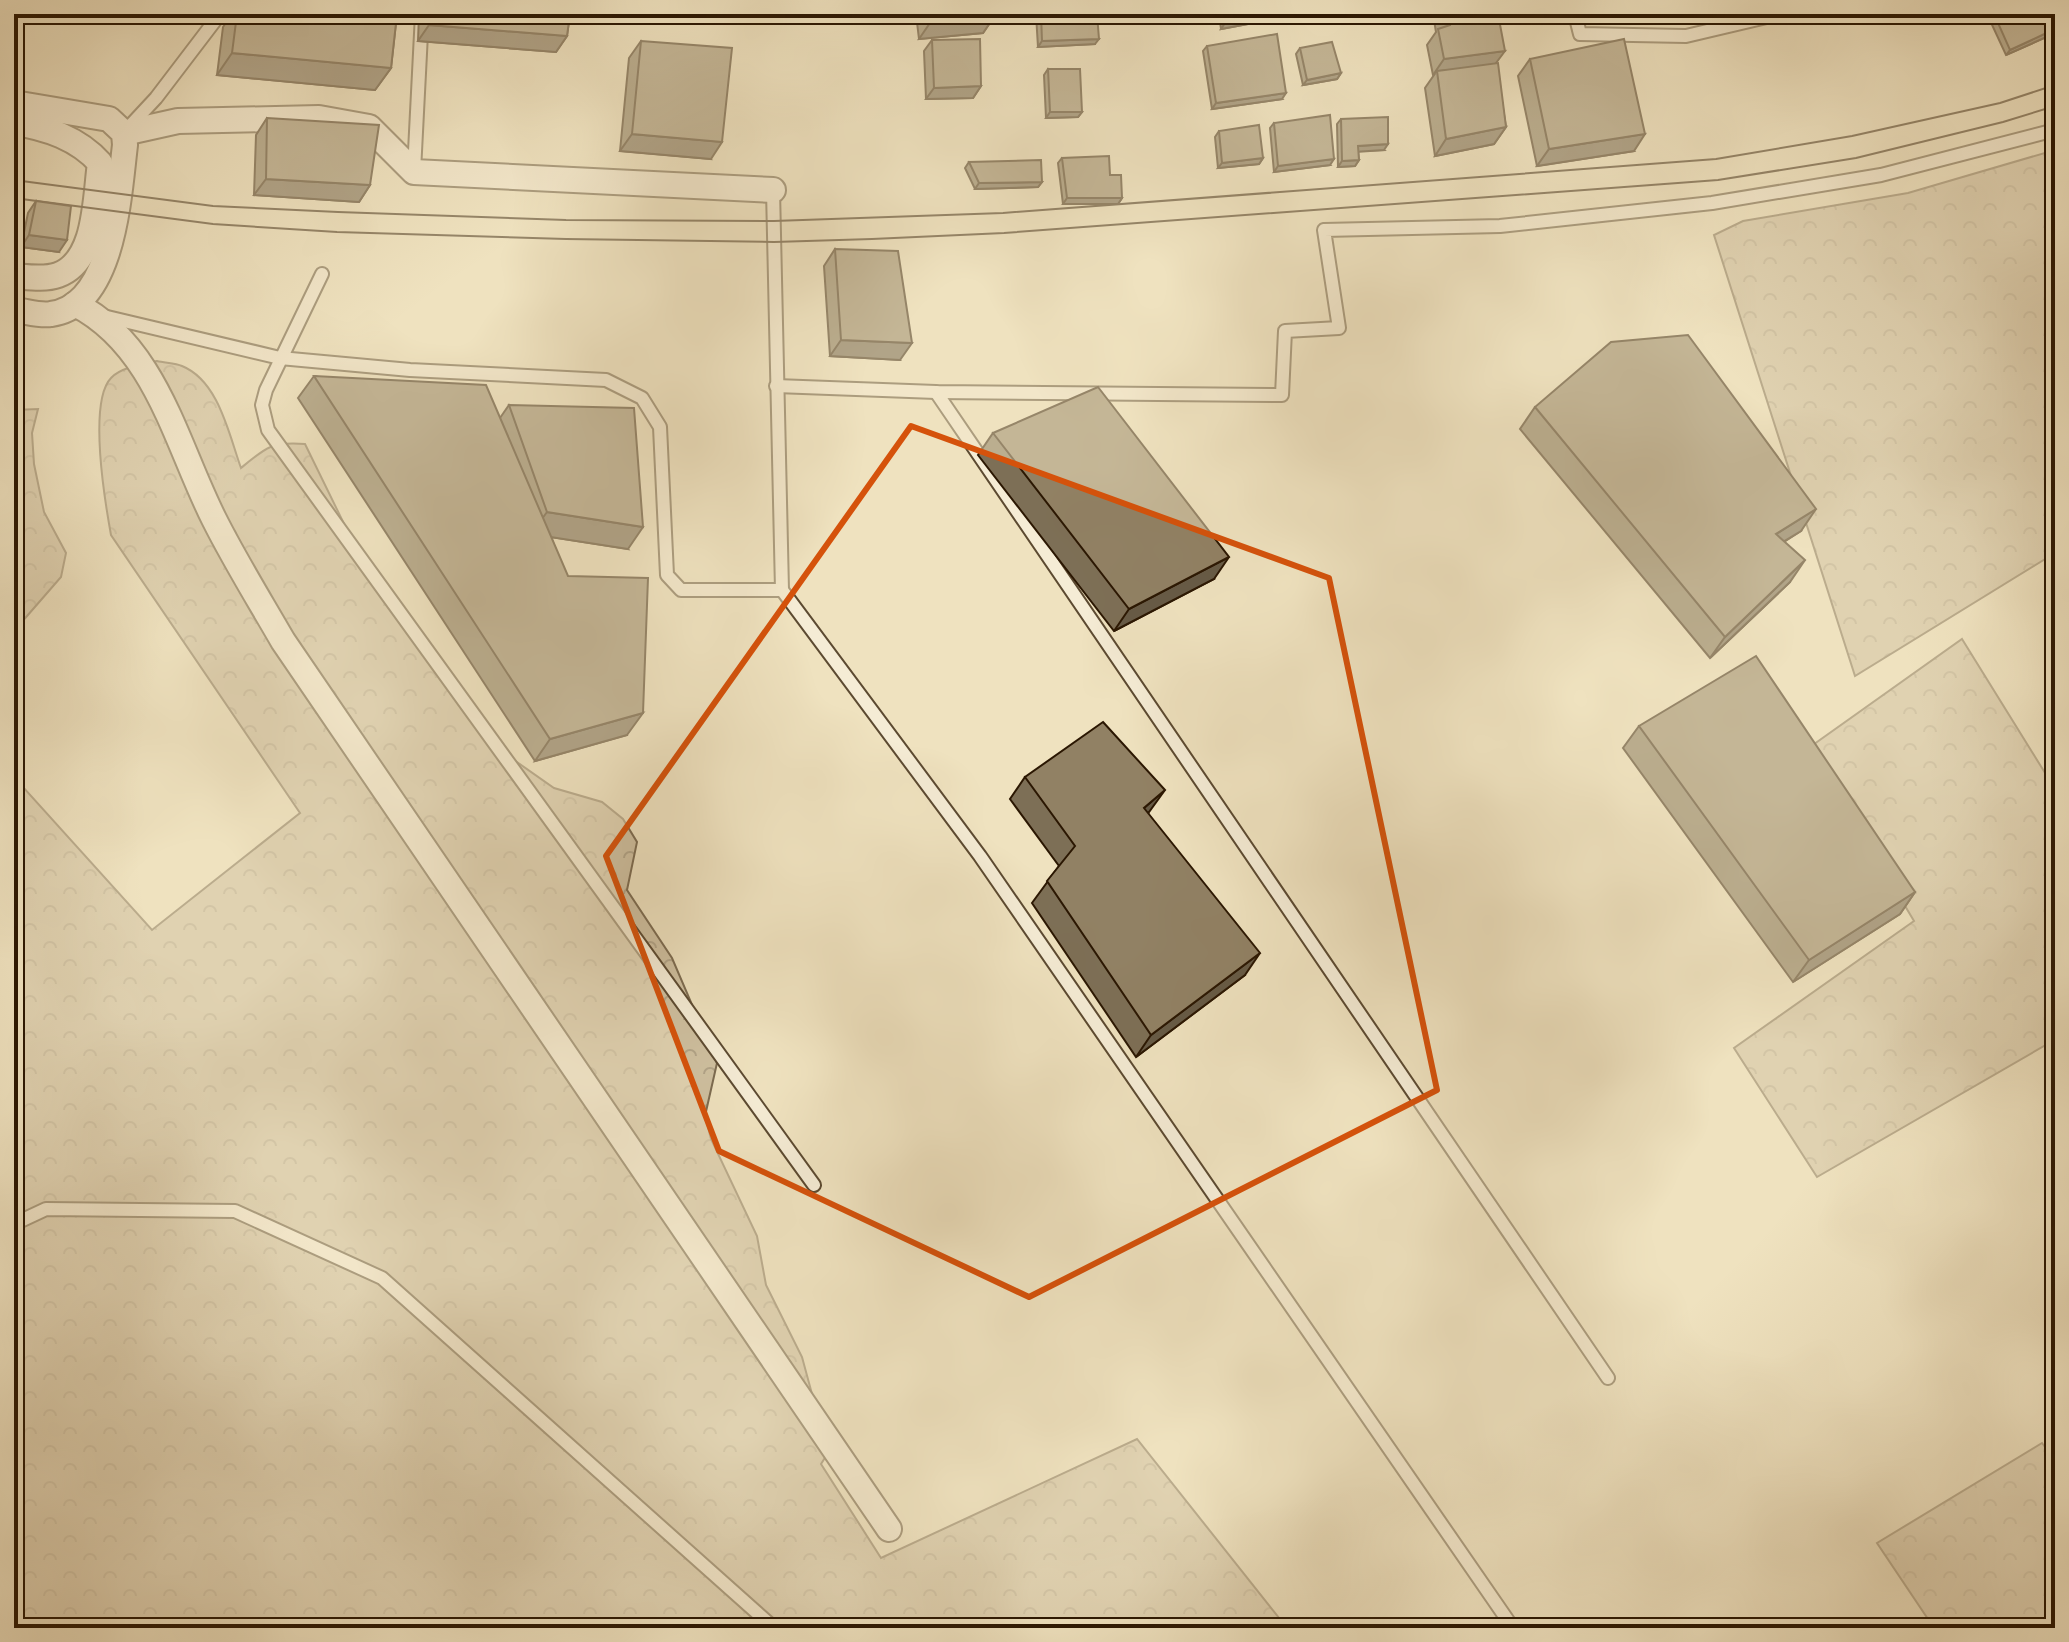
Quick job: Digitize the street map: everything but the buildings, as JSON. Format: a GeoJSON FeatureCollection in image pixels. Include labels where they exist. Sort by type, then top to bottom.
{"type":"FeatureCollection","features":[{"type":"Feature","properties":{"kind":"street"},"geometry":{"type":"LineString","coordinates":[[14,103],[109,119],[124,133],[120,183],[106,262],[86,309]]}},
{"type":"Feature","properties":{"kind":"street"},"geometry":{"type":"LineString","coordinates":[[124,133],[178,121],[319,118],[369,127],[414,172],[773,190]]}},
{"type":"Feature","properties":{"kind":"street"},"geometry":{"type":"LineString","coordinates":[[14,123],[68,137],[87,148],[100,163],[82,256],[60,275],[47,278],[14,276]]}},
{"type":"Feature","properties":{"kind":"street"},"geometry":{"type":"LineString","coordinates":[[14,310],[51,314],[86,309],[134,352],[162,403],[214,519],[283,641],[889,1529]]}},
{"type":"Feature","properties":{"kind":"lane"},"geometry":{"type":"LineString","coordinates":[[124,133],[156,98],[220,14]]}},
{"type":"Feature","properties":{"kind":"lane"},"geometry":{"type":"LineString","coordinates":[[414,172],[422,14]]}},
{"type":"Feature","properties":{"kind":"lane"},"geometry":{"type":"LineString","coordinates":[[1575,14],[1580,34],[1686,36],[1779,14]]}},
{"type":"Feature","properties":{"kind":"lane"},"geometry":{"type":"LineString","coordinates":[[776,386],[936,392],[1282,395],[1285,331],[1339,328],[1324,230],[1500,226],[1712,203],[1881,175],[2055,130]]}},
{"type":"Feature","properties":{"kind":"lane"},"geometry":{"type":"LineString","coordinates":[[773,190],[782,590],[980,856],[1513,1628]]}},
{"type":"Feature","properties":{"kind":"lane"},"geometry":{"type":"LineString","coordinates":[[322,274],[280,358],[262,405],[268,430],[814,1185]]}},
{"type":"Feature","properties":{"kind":"lane"},"geometry":{"type":"LineString","coordinates":[[86,309],[280,358],[410,370],[606,380],[642,398],[660,427],[667,575],[681,590],[782,590]]}},
{"type":"Feature","properties":{"kind":"lane"},"geometry":{"type":"LineString","coordinates":[[936,392],[1608,1378]]}},
{"type":"Feature","properties":{"kind":"lane"},"geometry":{"type":"LineString","coordinates":[[14,1224],[46,1209],[235,1211],[382,1278],[774,1628]]}},
{"type":"Feature","properties":{"kind":"highlighted area"},"geometry":{"type":"Polygon","coordinates":[[[911,426],[1329,578],[1437,1090],[1029,1297],[719,1151],[606,856],[911,426]]]}},
{"type":"Feature","properties":{"kind":"green space"},"geometry":{"type":"Polygon","coordinates":[[[2055,150],[2055,553],[1855,676],[1714,235],[1743,221],[1908,193],[2055,150]]]}},
{"type":"Feature","properties":{"kind":"green space"},"geometry":{"type":"Polygon","coordinates":[[[157,361],[182,366],[195,373],[205,384],[221,410],[241,468],[270,447],[305,444],[350,536],[514,760],[554,788],[602,802],[623,819],[637,842],[627,890],[672,958],[717,1063],[705,1116],[711,1139],[757,1236],[766,1285],[802,1357],[828,1453],[821,1464],[881,1558],[1137,1439],[1287,1628],[14,1628],[14,777],[152,930],[300,813],[111,535],[100,453],[100,408],[104,390],[111,378],[121,371],[157,361]]]}},
{"type":"Feature","properties":{"kind":"green space"},"geometry":{"type":"Polygon","coordinates":[[[38,409],[32,433],[34,464],[44,512],[66,553],[61,577],[14,631],[14,410],[38,409]]]}},
{"type":"Feature","properties":{"kind":"green space"},"geometry":{"type":"Polygon","coordinates":[[[1962,639],[2055,789],[2055,1045],[2051,1042],[1817,1177],[1734,1048],[1914,921],[1810,747],[1962,639]]]}},
{"type":"Feature","properties":{"kind":"green space"},"geometry":{"type":"Polygon","coordinates":[[[2042,1443],[2055,1460],[2055,1628],[1934,1628],[1877,1543],[2042,1443]]]}},
{"type":"Feature","properties":{"kind":"tram line"},"geometry":{"type":"LineString","coordinates":[[14,180],[213,206],[566,220],[774,221],[1003,213],[1716,159],[1852,136],[2000,103],[2055,85]]}},
{"type":"Feature","properties":{"kind":"tram line"},"geometry":{"type":"LineString","coordinates":[[14,198],[213,224],[337,232],[774,242],[872,239],[1004,233],[1718,180],[1856,158],[2055,106]]}}]}
